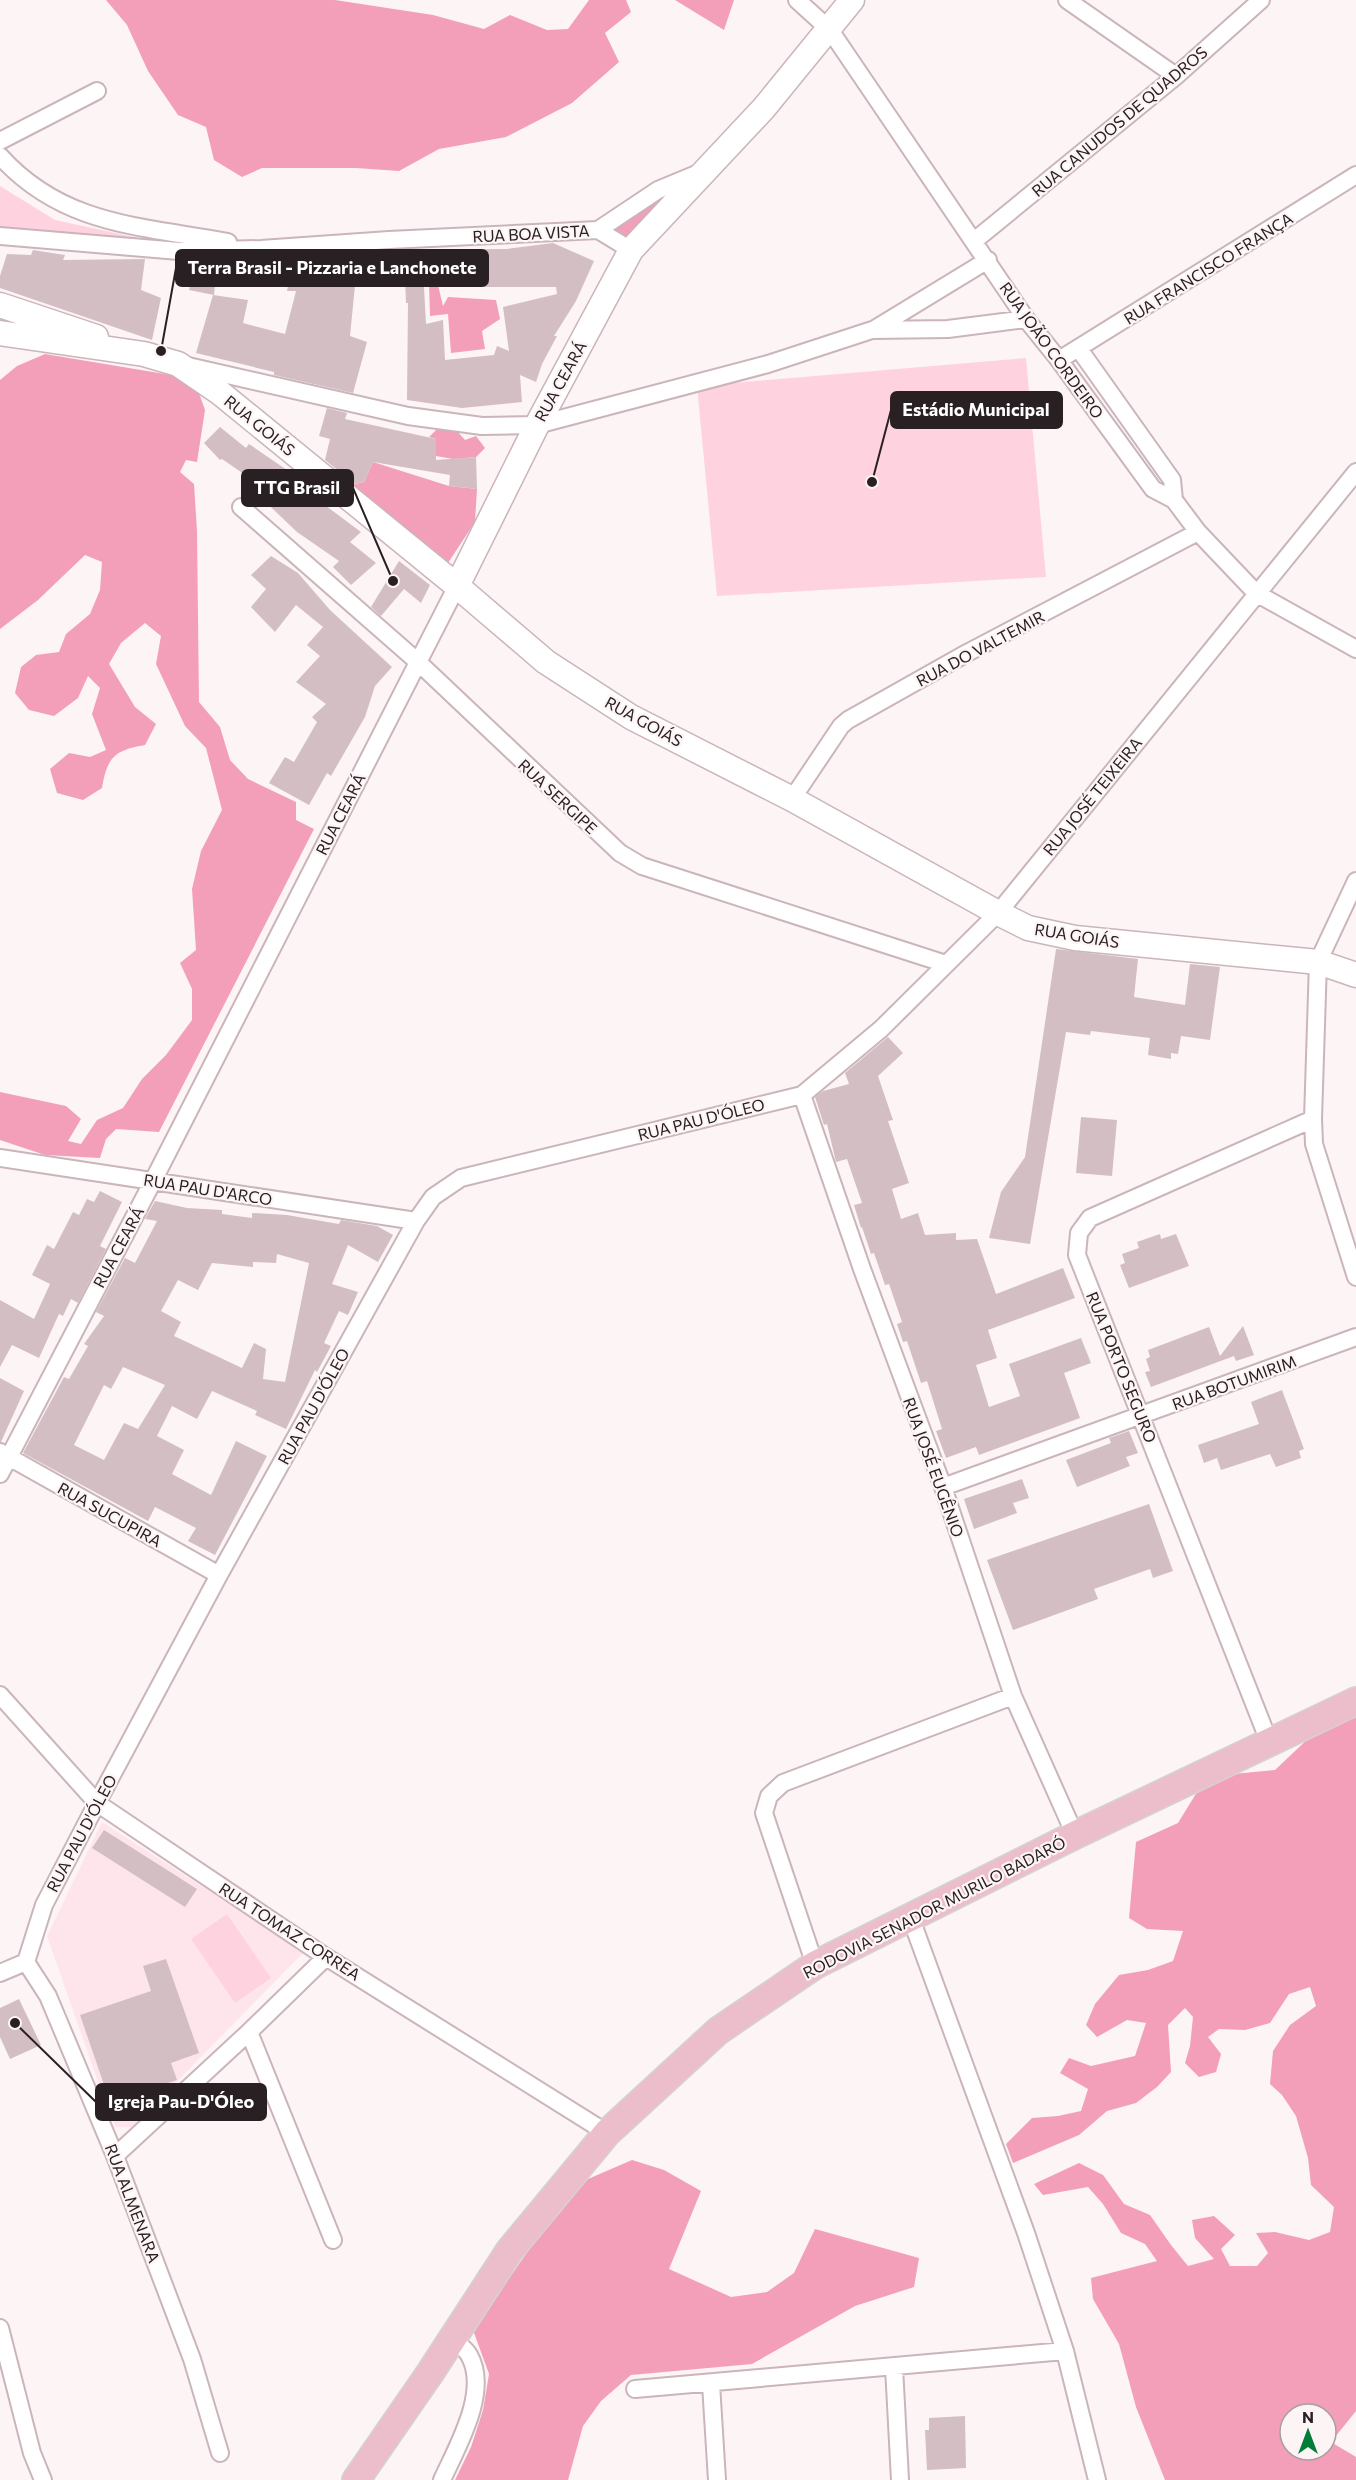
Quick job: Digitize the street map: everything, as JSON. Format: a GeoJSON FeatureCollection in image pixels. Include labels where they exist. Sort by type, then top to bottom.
{"type":"FeatureCollection","features":[{"type":"Feature","properties":{"kind":"main road","name":"RODOVIA SENADOR MURILO BADARÓ"},"geometry":{"type":"LineString","coordinates":[[356,2480],[510,2250],[607,2133],[718,2031],[815,1965],[1076,1835],[1356,1701]]}},
{"type":"Feature","properties":{"kind":"street","name":"RUA JOÃO CORDEIRO"},"geometry":{"type":"LineString","coordinates":[[797,0],[830,30],[1026,319],[1059,360],[1153,489],[1174,500],[1198,532],[1256,593],[1356,649]]}},
{"type":"Feature","properties":{"kind":"street","name":"RUA BOA VISTA"},"geometry":{"type":"LineString","coordinates":[[0,236],[179,251],[261,249],[598,230],[658,190],[704,171],[764,108],[830,30],[852,0]]}},
{"type":"Feature","properties":{"kind":"street"},"geometry":{"type":"LineString","coordinates":[[1067,0],[1176,76]]}},
{"type":"Feature","properties":{"kind":"street","name":"RUA CANUDOS DE QUADROS"},"geometry":{"type":"LineString","coordinates":[[974,241],[1176,76],[1261,0]]}},
{"type":"Feature","properties":{"kind":"street"},"geometry":{"type":"LineString","coordinates":[[0,141],[97,91]]}},
{"type":"Feature","properties":{"kind":"street","name":"RUA BOA VISTA"},"geometry":{"type":"LineString","coordinates":[[0,156],[18,176],[80,213],[123,225],[261,249]]}},
{"type":"Feature","properties":{"kind":"street","name":"RUA CEARÁ"},"geometry":{"type":"LineString","coordinates":[[0,1474],[4,1454],[153,1181],[457,586],[537,424],[631,250],[704,171]]}},
{"type":"Feature","properties":{"kind":"street","name":"RUA FRANCISCO FRANÇA"},"geometry":{"type":"LineString","coordinates":[[1059,360],[1356,175]]}},
{"type":"Feature","properties":{"kind":"street"},"geometry":{"type":"LineString","coordinates":[[598,230],[631,250]]}},
{"type":"Feature","properties":{"kind":"street"},"geometry":{"type":"LineString","coordinates":[[178,364],[408,416],[482,426],[537,424],[768,364],[872,330],[988,260]]}},
{"type":"Feature","properties":{"kind":"street"},"geometry":{"type":"LineString","coordinates":[[0,305],[144,354]]}},
{"type":"Feature","properties":{"kind":"street"},"geometry":{"type":"LineString","coordinates":[[872,330],[948,329],[1026,319]]}},
{"type":"Feature","properties":{"kind":"street","name":"RUA GOIÁS"},"geometry":{"type":"LineString","coordinates":[[0,333],[144,354],[178,364],[219,392],[457,586],[546,662],[632,717],[792,799],[1028,928],[1075,938],[1318,962],[1356,975]]}},
{"type":"Feature","properties":{"kind":"street"},"geometry":{"type":"LineString","coordinates":[[1079,349],[1172,480],[1174,500]]}},
{"type":"Feature","properties":{"kind":"street","name":"RUA JOSÉ TEIXEIRA"},"geometry":{"type":"LineString","coordinates":[[802,1095],[881,1029],[998,913],[1356,472]]}},
{"type":"Feature","properties":{"kind":"street","name":"RUA SERGIPE"},"geometry":{"type":"LineString","coordinates":[[241,507],[417,662],[620,853],[642,866],[946,964]]}},
{"type":"Feature","properties":{"kind":"street","name":"RUA DO VALTEMIR"},"geometry":{"type":"LineString","coordinates":[[792,799],[841,726],[848,720],[967,653],[1198,532]]}},
{"type":"Feature","properties":{"kind":"street"},"geometry":{"type":"LineString","coordinates":[[1356,881],[1318,962],[1313,1119],[1314,1144],[1356,1277]]}},
{"type":"Feature","properties":{"kind":"street","name":"RUA PAU D'ÓLEO"},"geometry":{"type":"LineString","coordinates":[[26,1962],[44,1905],[97,1803],[219,1575],[416,1221],[433,1197],[461,1178],[802,1095]]}},
{"type":"Feature","properties":{"kind":"street","name":"RUA JOSÉ EUGÊNIO"},"geometry":{"type":"LineString","coordinates":[[802,1095],[862,1269],[943,1487],[1013,1696],[1076,1835]]}},
{"type":"Feature","properties":{"kind":"street","name":"RUA PORTO SEGURO"},"geometry":{"type":"LineString","coordinates":[[1270,1744],[1077,1255],[1079,1233],[1090,1218],[1313,1119]]}},
{"type":"Feature","properties":{"kind":"street","name":"RUA PAU D'ARCO"},"geometry":{"type":"LineString","coordinates":[[0,1158],[416,1221]]}},
{"type":"Feature","properties":{"kind":"street","name":"RUA BOTUMIRIM"},"geometry":{"type":"LineString","coordinates":[[943,1487],[1356,1337]]}},
{"type":"Feature","properties":{"kind":"street","name":"RUA SUCUPIRA"},"geometry":{"type":"LineString","coordinates":[[4,1454],[219,1575]]}},
{"type":"Feature","properties":{"kind":"street","name":"RUA TOMAZ CORREA"},"geometry":{"type":"LineString","coordinates":[[0,1695],[97,1803],[326,1956],[607,2133]]}},
{"type":"Feature","properties":{"kind":"street"},"geometry":{"type":"LineString","coordinates":[[815,1965],[764,1813],[769,1796],[783,1783],[1013,1696]]}},
{"type":"Feature","properties":{"kind":"street"},"geometry":{"type":"LineString","coordinates":[[910,1917],[1022,2222],[1065,2351],[1097,2480]]}},
{"type":"Feature","properties":{"kind":"street"},"geometry":{"type":"LineString","coordinates":[[115,2156],[249,2032],[326,1956]]}},
{"type":"Feature","properties":{"kind":"street"},"geometry":{"type":"LineString","coordinates":[[0,1973],[26,1962]]}},
{"type":"Feature","properties":{"kind":"street","name":"RUA ALMENARA"},"geometry":{"type":"LineString","coordinates":[[26,1962],[48,1996],[115,2156],[192,2359],[220,2453]]}},
{"type":"Feature","properties":{"kind":"street"},"geometry":{"type":"LineString","coordinates":[[249,2032],[333,2240]]}},
{"type":"Feature","properties":{"kind":"street"},"geometry":{"type":"LineString","coordinates":[[0,2328],[32,2453],[43,2480]]}},
{"type":"Feature","properties":{"kind":"street"},"geometry":{"type":"LineString","coordinates":[[442,2480],[470,2421],[477,2375],[469,2354],[452,2339]]}},
{"type":"Feature","properties":{"kind":"street"},"geometry":{"type":"LineString","coordinates":[[635,2389],[1065,2351]]}},
{"type":"Feature","properties":{"kind":"street"},"geometry":{"type":"LineString","coordinates":[[894,2367],[900,2480]]}},
{"type":"Feature","properties":{"kind":"street"},"geometry":{"type":"LineString","coordinates":[[711,2384],[717,2480]]}},
{"type":"Feature","properties":{"kind":"shaded area"},"geometry":{"type":"Polygon","coordinates":[[[106,0],[335,0],[433,15],[484,29],[510,15],[547,30],[568,29],[589,0],[626,0],[631,12],[605,33],[619,62],[572,103],[506,137],[439,149],[399,171],[356,168],[262,168],[242,177],[214,160],[206,127],[178,115],[148,71],[127,25],[106,0]]]}},
{"type":"Feature","properties":{"kind":"shaded area"},"geometry":{"type":"Polygon","coordinates":[[[675,0],[734,0],[724,30],[675,0]]]}},
{"type":"Feature","properties":{"kind":"shaded area"},"geometry":{"type":"Polygon","coordinates":[[[0,186],[55,220],[176,246],[0,230],[0,186]]]}},
{"type":"Feature","properties":{"kind":"shaded area"},"geometry":{"type":"Polygon","coordinates":[[[665,195],[629,241],[612,231],[665,195]]]}},
{"type":"Feature","properties":{"kind":"shaded area"},"geometry":{"type":"Polygon","coordinates":[[[437,281],[443,306],[448,297],[496,300],[500,319],[482,331],[485,349],[451,353],[448,314],[430,316],[429,283],[437,281]]]}},
{"type":"Feature","properties":{"kind":"shaded area"},"geometry":{"type":"Polygon","coordinates":[[[45,354],[177,376],[199,393],[205,410],[197,462],[186,460],[180,472],[194,484],[197,531],[199,702],[220,727],[230,760],[248,779],[296,802],[296,820],[314,829],[159,1132],[116,1129],[106,1139],[100,1158],[45,1155],[0,1140],[0,1092],[66,1106],[81,1119],[68,1141],[81,1144],[97,1120],[123,1108],[142,1079],[166,1055],[192,1020],[192,989],[180,963],[196,950],[192,889],[201,851],[222,810],[206,748],[185,726],[156,664],[161,636],[145,623],[121,643],[109,664],[135,707],[156,724],[145,745],[126,749],[114,757],[107,769],[102,788],[83,800],[57,793],[50,769],[69,753],[90,757],[106,750],[92,714],[100,688],[88,676],[78,698],[54,716],[29,710],[15,693],[21,667],[36,655],[59,652],[66,634],[90,614],[100,590],[102,562],[85,555],[38,600],[0,629],[0,380],[17,366],[45,354]]]}},
{"type":"Feature","properties":{"kind":"shaded area"},"geometry":{"type":"Polygon","coordinates":[[[1026,358],[1046,577],[717,596],[697,386],[1026,358]]]}},
{"type":"Feature","properties":{"kind":"shaded area"},"geometry":{"type":"Polygon","coordinates":[[[448,428],[457,431],[465,440],[476,436],[485,448],[476,457],[453,459],[436,456],[436,439],[429,437],[436,430],[448,428]]]}},
{"type":"Feature","properties":{"kind":"shaded area"},"geometry":{"type":"Polygon","coordinates":[[[373,462],[449,486],[477,489],[475,522],[444,569],[346,486],[364,482],[373,462]]]}},
{"type":"Feature","properties":{"kind":"shaded area"},"geometry":{"type":"Polygon","coordinates":[[[1356,1712],[1356,2411],[1338,2433],[1338,2402],[1278,2402],[1278,2462],[1338,2462],[1338,2446],[1356,2457],[1356,2480],[1165,2480],[1136,2407],[1119,2344],[1093,2299],[1091,2278],[1157,2261],[1145,2244],[1121,2233],[1103,2204],[1088,2187],[1043,2195],[1034,2184],[1079,2163],[1103,2175],[1124,2204],[1150,2215],[1188,2266],[1214,2259],[1195,2238],[1192,2220],[1214,2216],[1235,2235],[1221,2249],[1230,2266],[1257,2266],[1268,2253],[1256,2233],[1275,2232],[1309,2240],[1330,2232],[1334,2207],[1311,2185],[1308,2158],[1296,2116],[1282,2095],[1270,2084],[1273,2051],[1290,2025],[1316,2006],[1310,1987],[1289,1994],[1270,2023],[1245,2030],[1219,2029],[1208,2037],[1221,2054],[1216,2072],[1199,2077],[1185,2063],[1190,2046],[1193,2017],[1185,2008],[1168,2025],[1171,2072],[1157,2087],[1136,2103],[1107,2111],[1079,2135],[1013,2163],[1006,2144],[1032,2118],[1081,2111],[1088,2089],[1060,2073],[1069,2058],[1091,2066],[1135,2056],[1146,2023],[1127,2020],[1097,2037],[1086,2025],[1095,2004],[1119,1975],[1148,1970],[1173,1961],[1183,1931],[1147,1929],[1129,1918],[1136,1842],[1178,1823],[1197,1792],[1233,1774],[1275,1770],[1313,1734],[1356,1712]]]}},
{"type":"Feature","properties":{"kind":"shaded area"},"geometry":{"type":"Polygon","coordinates":[[[102,1822],[304,1952],[132,2127],[116,2127],[110,2116],[47,1936],[102,1822]]]}},
{"type":"Feature","properties":{"kind":"shaded area"},"geometry":{"type":"Polygon","coordinates":[[[227,1914],[271,1978],[235,2003],[191,1939],[227,1914]]]}},
{"type":"Feature","properties":{"kind":"shaded area"},"geometry":{"type":"Polygon","coordinates":[[[632,2160],[664,2170],[701,2191],[669,2269],[731,2297],[767,2292],[794,2273],[815,2229],[919,2258],[914,2287],[855,2306],[752,2364],[631,2375],[601,2401],[583,2426],[568,2480],[455,2480],[471,2447],[483,2410],[489,2374],[473,2330],[547,2224],[588,2179],[632,2160]]]}},
{"type":"Feature","properties":{"kind":"building"},"geometry":{"type":"Polygon","coordinates":[[[553,243],[594,261],[576,301],[554,336],[557,336],[542,364],[536,382],[520,375],[522,402],[462,408],[407,400],[408,303],[406,303],[404,250],[507,249],[553,243]],[[424,287],[426,324],[443,320],[445,360],[494,355],[497,346],[509,351],[503,307],[557,294],[556,287],[424,287]]]}},
{"type":"Feature","properties":{"kind":"building"},"geometry":{"type":"Polygon","coordinates":[[[33,250],[65,255],[63,260],[145,259],[141,290],[161,298],[152,340],[0,288],[0,276],[7,254],[31,255],[33,250]]]}},
{"type":"Feature","properties":{"kind":"building"},"geometry":{"type":"Polygon","coordinates":[[[331,263],[357,265],[350,336],[367,342],[353,393],[274,375],[274,372],[196,353],[213,295],[248,300],[243,323],[285,334],[296,291],[287,291],[292,266],[330,267],[331,263]]]}},
{"type":"Feature","properties":{"kind":"building"},"geometry":{"type":"Polygon","coordinates":[[[217,264],[214,295],[189,290],[195,267],[217,264]]]}},
{"type":"Feature","properties":{"kind":"building"},"geometry":{"type":"Polygon","coordinates":[[[327,408],[347,413],[345,419],[436,439],[436,460],[476,457],[477,489],[449,486],[450,475],[373,462],[364,482],[355,484],[325,460],[330,439],[319,436],[327,408]]]}},
{"type":"Feature","properties":{"kind":"building"},"geometry":{"type":"Polygon","coordinates":[[[220,427],[246,448],[249,444],[319,492],[310,494],[361,532],[350,542],[376,563],[351,585],[333,567],[339,561],[297,532],[254,491],[260,485],[222,459],[220,460],[204,443],[220,427]]]}},
{"type":"Feature","properties":{"kind":"building"},"geometry":{"type":"Polygon","coordinates":[[[271,556],[298,573],[330,610],[392,667],[375,686],[365,717],[331,776],[327,773],[309,805],[269,783],[285,757],[294,762],[317,722],[312,717],[326,704],[296,682],[320,656],[307,645],[323,627],[296,605],[275,632],[251,607],[266,589],[251,575],[271,556]]]}},
{"type":"Feature","properties":{"kind":"building"},"geometry":{"type":"Polygon","coordinates":[[[399,561],[430,585],[421,603],[404,589],[381,616],[371,607],[399,561]]]}},
{"type":"Feature","properties":{"kind":"building"},"geometry":{"type":"Polygon","coordinates":[[[1056,949],[1138,959],[1134,997],[1185,1005],[1190,964],[1220,967],[1210,1040],[1181,1036],[1178,1054],[1171,1053],[1171,1059],[1148,1055],[1150,1038],[1091,1031],[1090,1035],[1066,1032],[1030,1244],[989,1238],[1001,1192],[1025,1157],[1056,949]]]}},
{"type":"Feature","properties":{"kind":"building"},"geometry":{"type":"Polygon","coordinates":[[[888,1037],[903,1053],[878,1076],[893,1120],[888,1121],[909,1183],[892,1189],[901,1219],[918,1213],[925,1235],[956,1233],[956,1240],[977,1239],[996,1294],[1063,1268],[1075,1298],[988,1330],[997,1358],[976,1365],[989,1407],[1020,1396],[1009,1364],[1081,1338],[1091,1363],[1064,1373],[1080,1418],[979,1455],[976,1447],[946,1458],[936,1431],[942,1429],[927,1381],[921,1383],[907,1341],[903,1342],[897,1324],[902,1322],[889,1284],[885,1285],[874,1253],[871,1254],[861,1228],[854,1205],[862,1203],[847,1159],[836,1162],[827,1124],[824,1125],[815,1097],[823,1091],[849,1084],[845,1073],[888,1037]]]}},
{"type":"Feature","properties":{"kind":"building"},"geometry":{"type":"Polygon","coordinates":[[[1081,1117],[1117,1120],[1112,1176],[1076,1173],[1081,1117]]]}},
{"type":"Feature","properties":{"kind":"building"},"geometry":{"type":"Polygon","coordinates":[[[100,1191],[122,1202],[100,1246],[106,1249],[78,1303],[71,1299],[63,1316],[59,1314],[39,1358],[12,1345],[0,1367],[0,1300],[34,1319],[50,1284],[32,1275],[47,1245],[54,1249],[73,1212],[79,1215],[87,1199],[94,1202],[100,1191]]]}},
{"type":"Feature","properties":{"kind":"building"},"geometry":{"type":"Polygon","coordinates":[[[155,1201],[187,1208],[222,1210],[222,1214],[252,1218],[252,1213],[287,1215],[339,1224],[341,1220],[377,1226],[393,1235],[378,1262],[348,1245],[332,1284],[358,1292],[348,1315],[339,1311],[324,1343],[331,1346],[317,1372],[315,1370],[286,1429],[255,1415],[257,1411],[212,1391],[197,1419],[172,1406],[157,1436],[184,1450],[172,1474],[211,1495],[236,1441],[267,1456],[215,1555],[188,1541],[196,1528],[155,1507],[148,1521],[23,1453],[64,1377],[69,1379],[88,1346],[84,1344],[104,1316],[96,1312],[125,1258],[135,1263],[157,1221],[145,1219],[155,1201]],[[277,1254],[276,1263],[253,1262],[253,1267],[212,1263],[198,1290],[178,1280],[161,1311],[181,1322],[174,1336],[242,1368],[254,1343],[266,1349],[263,1379],[285,1382],[309,1263],[277,1254]],[[123,1367],[111,1389],[104,1385],[74,1445],[104,1460],[124,1423],[138,1429],[165,1385],[123,1367]]]}},
{"type":"Feature","properties":{"kind":"building"},"geometry":{"type":"Polygon","coordinates":[[[1160,1234],[1161,1239],[1176,1234],[1189,1266],[1129,1288],[1120,1265],[1125,1263],[1122,1254],[1139,1248],[1137,1242],[1160,1234]]]}},
{"type":"Feature","properties":{"kind":"building"},"geometry":{"type":"Polygon","coordinates":[[[1243,1326],[1254,1355],[1236,1361],[1234,1356],[1151,1387],[1145,1372],[1150,1371],[1146,1359],[1150,1357],[1148,1350],[1209,1327],[1220,1356],[1243,1326]]]}},
{"type":"Feature","properties":{"kind":"building"},"geometry":{"type":"Polygon","coordinates":[[[0,1378],[24,1391],[1,1442],[0,1442],[0,1378]]]}},
{"type":"Feature","properties":{"kind":"building"},"geometry":{"type":"Polygon","coordinates":[[[1282,1390],[1304,1449],[1299,1451],[1301,1458],[1276,1467],[1270,1454],[1221,1470],[1217,1458],[1204,1463],[1198,1445],[1259,1424],[1251,1402],[1282,1390]]]}},
{"type":"Feature","properties":{"kind":"building"},"geometry":{"type":"Polygon","coordinates":[[[1129,1431],[1138,1453],[1126,1457],[1130,1466],[1077,1487],[1066,1460],[1111,1443],[1109,1438],[1129,1431]]]}},
{"type":"Feature","properties":{"kind":"building"},"geometry":{"type":"Polygon","coordinates":[[[1022,1479],[1029,1498],[1013,1503],[1017,1513],[974,1529],[964,1499],[1022,1479]]]}},
{"type":"Feature","properties":{"kind":"building"},"geometry":{"type":"Polygon","coordinates":[[[1149,1504],[1173,1571],[1153,1578],[1150,1569],[1094,1589],[1098,1599],[1013,1630],[987,1560],[1149,1504]]]}},
{"type":"Feature","properties":{"kind":"building"},"geometry":{"type":"Polygon","coordinates":[[[104,1830],[197,1889],[185,1907],[92,1848],[104,1830]]]}},
{"type":"Feature","properties":{"kind":"building"},"geometry":{"type":"Polygon","coordinates":[[[166,1959],[199,2053],[171,2063],[177,2080],[110,2102],[80,2015],[151,1991],[143,1966],[166,1959]]]}},
{"type":"Feature","properties":{"kind":"building"},"geometry":{"type":"Polygon","coordinates":[[[19,1999],[41,2045],[10,2059],[0,2037],[0,2008],[19,1999]]]}},
{"type":"Feature","properties":{"kind":"building"},"geometry":{"type":"Polygon","coordinates":[[[965,2416],[966,2468],[927,2470],[925,2430],[929,2430],[929,2418],[965,2416]]]}},
{"type":"Feature","properties":{"kind":"place","name":"Terra Brasil - Pizzaria e Lanchonete"},"geometry":{"type":"Point","coordinates":[161,351]}},
{"type":"Feature","properties":{"kind":"place","name":"Estádio Municipal"},"geometry":{"type":"Point","coordinates":[872,482]}},
{"type":"Feature","properties":{"kind":"place","name":"TTG Brasil"},"geometry":{"type":"Point","coordinates":[393,581]}},
{"type":"Feature","properties":{"kind":"place","name":"Igreja Pau-D'Óleo"},"geometry":{"type":"Point","coordinates":[15,2023]}}]}
